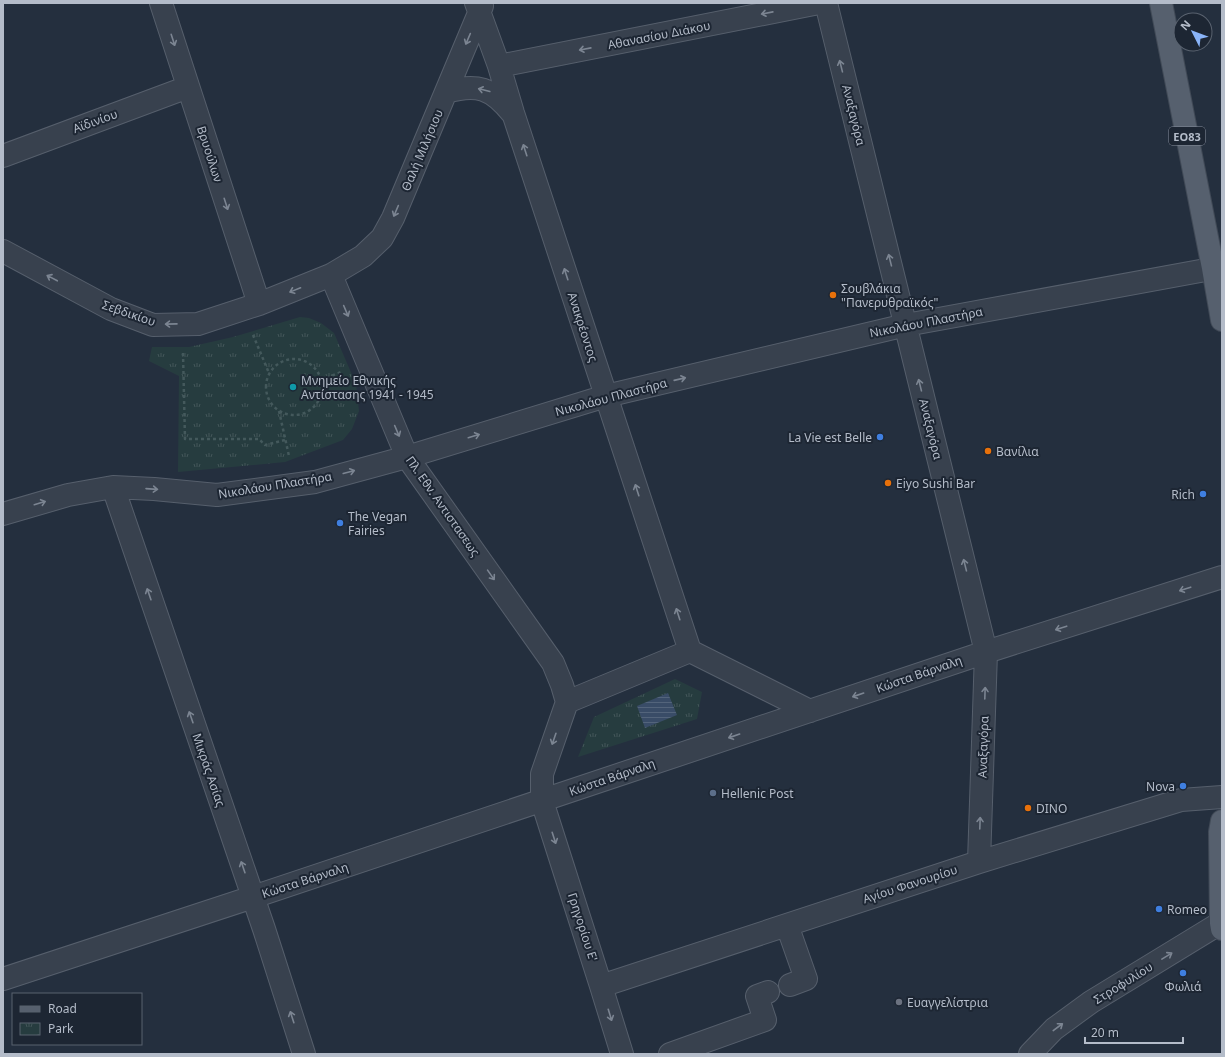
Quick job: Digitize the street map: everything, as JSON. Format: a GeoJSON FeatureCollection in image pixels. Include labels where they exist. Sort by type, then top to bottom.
{"type":"FeatureCollection","features":[{"type":"Feature","properties":{"kind":"main road","name":"ΕΟ83"},"geometry":{"type":"LineString","coordinates":[[1161,3],[1218,267],[1222,320]]}},
{"type":"Feature","properties":{"kind":"main road"},"geometry":{"type":"LineString","coordinates":[[1222,820],[1220,832],[1222,924]]}},
{"type":"Feature","properties":{"kind":"street","name":"Βρυούλων"},"geometry":{"type":"LineString","coordinates":[[161,3],[188,87],[251,307]]}},
{"type":"Feature","properties":{"kind":"street","name":"Αθανασίου Διάκου"},"geometry":{"type":"LineString","coordinates":[[499,66],[819,3]]}},
{"type":"Feature","properties":{"kind":"street","name":"Αναξαγόρα"},"geometry":{"type":"LineString","coordinates":[[826,3],[986,652],[979,862]]}},
{"type":"Feature","properties":{"kind":"street","name":"Ανακρέοντος"},"geometry":{"type":"LineString","coordinates":[[480,6],[513,114],[690,651]]}},
{"type":"Feature","properties":{"kind":"street","name":"Θαλή Μιλήσιου"},"geometry":{"type":"LineString","coordinates":[[331,276],[364,256],[382,238],[393,218],[480,6]]}},
{"type":"Feature","properties":{"kind":"street","name":"Αϊδινίου"},"geometry":{"type":"LineString","coordinates":[[3,156],[188,87]]}},
{"type":"Feature","properties":{"kind":"street"},"geometry":{"type":"LineString","coordinates":[[446,92],[460,88],[472,87],[490,92],[501,100],[513,114]]}},
{"type":"Feature","properties":{"kind":"street","name":"Σεβδικίου"},"geometry":{"type":"LineString","coordinates":[[3,251],[111,309],[153,325],[198,324],[251,307],[331,276]]}},
{"type":"Feature","properties":{"kind":"street","name":"Νικολάου Πλαστήρα"},"geometry":{"type":"LineString","coordinates":[[3,514],[68,495],[113,486],[217,495],[315,482],[407,457],[606,396],[906,325],[1218,267]]}},
{"type":"Feature","properties":{"kind":"street","name":"Πλ. Εθν. Αντιστασεως"},"geometry":{"type":"LineString","coordinates":[[331,276],[407,457],[553,663],[567,702]]}},
{"type":"Feature","properties":{"kind":"street","name":"Μικράς Ασίας"},"geometry":{"type":"LineString","coordinates":[[113,486],[253,897],[304,1054]]}},
{"type":"Feature","properties":{"kind":"street","name":"Κώστα Βάρναλη"},"geometry":{"type":"LineString","coordinates":[[3,979],[542,801],[986,652],[1222,577]]}},
{"type":"Feature","properties":{"kind":"street"},"geometry":{"type":"LineString","coordinates":[[567,702],[690,651],[810,711]]}},
{"type":"Feature","properties":{"kind":"street","name":"Γρηγορίου Ε'"},"geometry":{"type":"LineString","coordinates":[[567,702],[542,774],[542,801],[622,1054]]}},
{"type":"Feature","properties":{"kind":"street","name":"Αγίου Φανουρίου"},"geometry":{"type":"LineString","coordinates":[[601,986],[979,862],[1181,800],[1222,797]]}},
{"type":"Feature","properties":{"kind":"street","name":"Στροφυλίου"},"geometry":{"type":"LineString","coordinates":[[1030,1054],[1054,1029],[1091,1002],[1222,924]]}},
{"type":"Feature","properties":{"kind":"street"},"geometry":{"type":"LineString","coordinates":[[787,925],[806,979],[790,985]]}},
{"type":"Feature","properties":{"kind":"street"},"geometry":{"type":"LineString","coordinates":[[670,1054],[704,1048],[765,1020],[757,996],[768,992]]}},
{"type":"Feature","properties":{"kind":"path"},"geometry":{"type":"LineString","coordinates":[[251,307],[269,373]]}},
{"type":"Feature","properties":{"kind":"path"},"geometry":{"type":"LineString","coordinates":[[183,324],[185,439],[259,439],[265,445],[286,440]]}},
{"type":"Feature","properties":{"kind":"path"},"geometry":{"type":"LineString","coordinates":[[287,359],[298,359],[308,362],[316,370],[321,380],[322,391],[318,401],[311,409],[300,414],[290,415],[279,411],[271,404],[266,394],[266,383],[269,373],[277,364],[287,359]]}},
{"type":"Feature","properties":{"kind":"path"},"geometry":{"type":"LineString","coordinates":[[279,411],[296,484]]}},
{"type":"Feature","properties":{"kind":"green space"},"geometry":{"type":"Polygon","coordinates":[[[300,317],[309,318],[321,323],[334,333],[356,384],[359,411],[352,429],[343,440],[285,462],[178,472],[179,376],[149,361],[152,347],[189,347],[233,337],[300,317]]]}},
{"type":"Feature","properties":{"kind":"green space"},"geometry":{"type":"Polygon","coordinates":[[[675,679],[702,692],[697,719],[578,757],[594,717],[675,679]]]}},
{"type":"Feature","properties":{"kind":"water"},"geometry":{"type":"Polygon","coordinates":[[[668,693],[677,715],[645,728],[637,706],[668,693]]]}},
{"type":"Feature","properties":{"kind":"place","name":"Σουβλάκια \"Πανερυθραϊκός\""},"geometry":{"type":"Point","coordinates":[833,295]}},
{"type":"Feature","properties":{"kind":"place","name":"Μνημείο Εθνικής Αντίστασης 1941 - 1945"},"geometry":{"type":"Point","coordinates":[293,387]}},
{"type":"Feature","properties":{"kind":"place","name":"La Vie est Belle"},"geometry":{"type":"Point","coordinates":[880,437]}},
{"type":"Feature","properties":{"kind":"place","name":"Βανίλια"},"geometry":{"type":"Point","coordinates":[988,451]}},
{"type":"Feature","properties":{"kind":"place","name":"Eiyo Sushi Bar"},"geometry":{"type":"Point","coordinates":[888,483]}},
{"type":"Feature","properties":{"kind":"place","name":"Rich"},"geometry":{"type":"Point","coordinates":[1203,494]}},
{"type":"Feature","properties":{"kind":"place","name":"The Vegan Fairies"},"geometry":{"type":"Point","coordinates":[340,523]}},
{"type":"Feature","properties":{"kind":"place","name":"Nova"},"geometry":{"type":"Point","coordinates":[1183,786]}},
{"type":"Feature","properties":{"kind":"place","name":"Hellenic Post"},"geometry":{"type":"Point","coordinates":[713,793]}},
{"type":"Feature","properties":{"kind":"place","name":"DINO"},"geometry":{"type":"Point","coordinates":[1028,808]}},
{"type":"Feature","properties":{"kind":"place","name":"Romeo"},"geometry":{"type":"Point","coordinates":[1159,909]}},
{"type":"Feature","properties":{"kind":"place","name":"Φωλιά"},"geometry":{"type":"Point","coordinates":[1183,973]}},
{"type":"Feature","properties":{"kind":"place","name":"Ευαγγελίστρια"},"geometry":{"type":"Point","coordinates":[899,1002]}}]}
